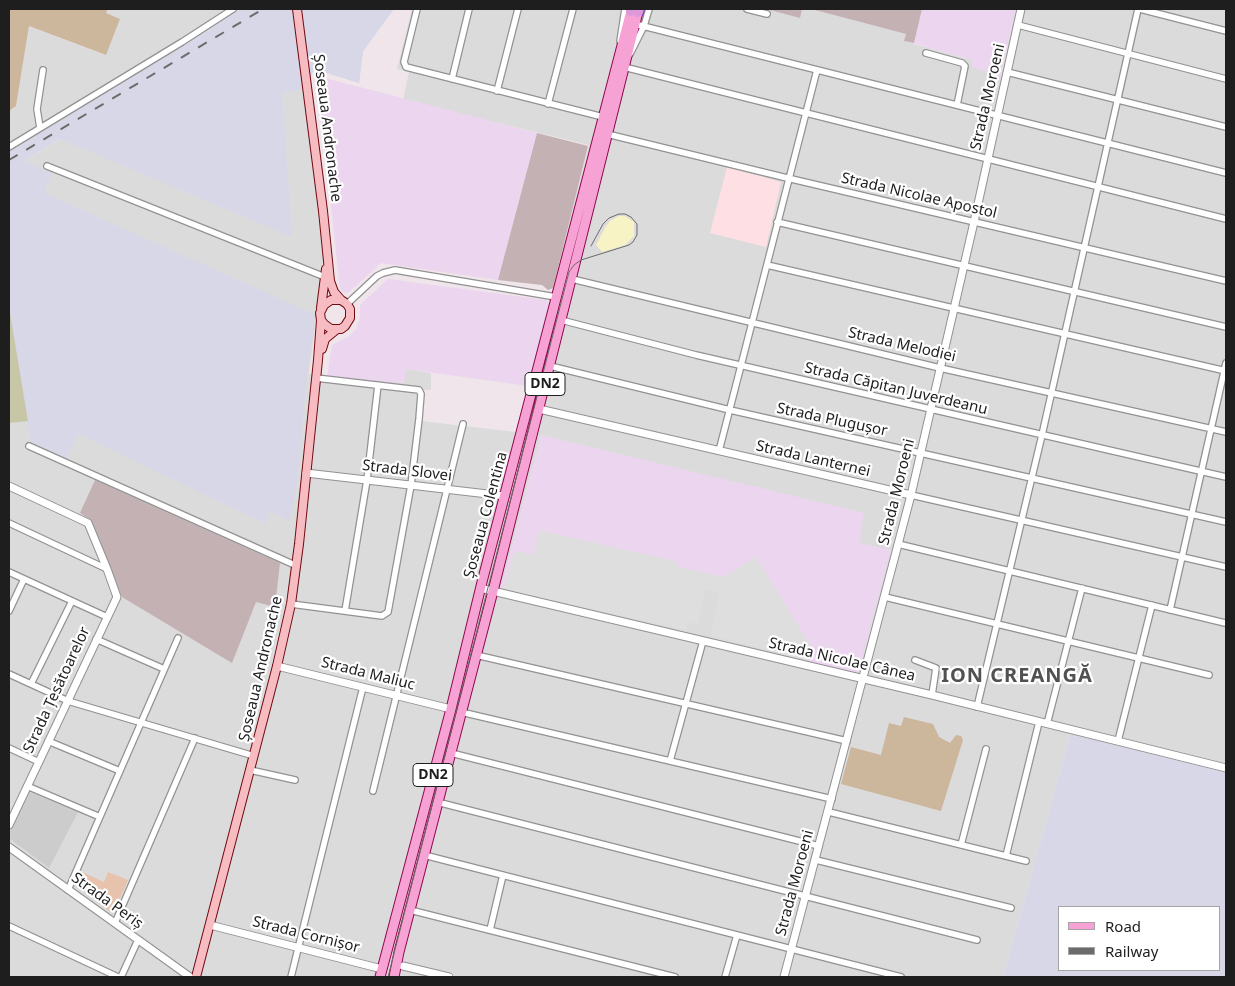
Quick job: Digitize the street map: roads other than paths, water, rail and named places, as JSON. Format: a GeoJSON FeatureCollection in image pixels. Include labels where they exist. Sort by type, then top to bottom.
{"type":"FeatureCollection","features":[{"type":"Feature","properties":{"kind":"main road","name":"Șoseaua Andronache"},"geometry":{"type":"LineString","coordinates":[[297,9],[324,210],[332,286],[344,302]]}},
{"type":"Feature","properties":{"kind":"main road","name":"Șoseaua Colentina"},"geometry":{"type":"LineString","coordinates":[[382,969],[604,117],[621,63],[640,25],[633,10]]}},
{"type":"Feature","properties":{"kind":"main road","name":"Șoseaua Colentina"},"geometry":{"type":"LineString","coordinates":[[397,970],[437,802],[493,591],[572,278],[607,134],[633,10]]}},
{"type":"Feature","properties":{"kind":"main road","name":"Șoseaua Andronache"},"geometry":{"type":"LineString","coordinates":[[321,309],[327,250]]}},
{"type":"Feature","properties":{"kind":"main road"},"geometry":{"type":"LineString","coordinates":[[336,299],[344,302],[350,309],[350,318],[345,326],[336,330],[327,327],[321,320],[321,309],[327,302],[336,299]]}},
{"type":"Feature","properties":{"kind":"main road","name":"Șoseaua Andronache"},"geometry":{"type":"LineString","coordinates":[[196,977],[278,666],[291,604],[297,566],[321,320]]}},
{"type":"Feature","properties":{"kind":"main road","name":"Șoseaua Andronache"},"geometry":{"type":"LineString","coordinates":[[318,360],[325,339],[336,330]]}},
{"type":"Feature","properties":{"kind":"street"},"geometry":{"type":"LineString","coordinates":[[9,147],[234,9]]}},
{"type":"Feature","properties":{"kind":"street"},"geometry":{"type":"LineString","coordinates":[[417,9],[404,62],[408,68],[604,117]]}},
{"type":"Feature","properties":{"kind":"street"},"geometry":{"type":"LineString","coordinates":[[452,79],[469,9]]}},
{"type":"Feature","properties":{"kind":"street"},"geometry":{"type":"LineString","coordinates":[[497,91],[518,9]]}},
{"type":"Feature","properties":{"kind":"street"},"geometry":{"type":"LineString","coordinates":[[548,104],[573,9]]}},
{"type":"Feature","properties":{"kind":"street","name":"Șoseaua Colentina"},"geometry":{"type":"LineString","coordinates":[[640,25],[649,9]]}},
{"type":"Feature","properties":{"kind":"street"},"geometry":{"type":"LineString","coordinates":[[747,9],[767,14]]}},
{"type":"Feature","properties":{"kind":"street","name":"Strada Moroeni"},"geometry":{"type":"LineString","coordinates":[[784,977],[885,597],[910,495],[964,266],[1021,9]]}},
{"type":"Feature","properties":{"kind":"street"},"geometry":{"type":"LineString","coordinates":[[977,707],[1042,435],[1139,9],[1226,31]]}},
{"type":"Feature","properties":{"kind":"street"},"geometry":{"type":"LineString","coordinates":[[640,25],[1226,174]]}},
{"type":"Feature","properties":{"kind":"street"},"geometry":{"type":"LineString","coordinates":[[1018,25],[1226,79]]}},
{"type":"Feature","properties":{"kind":"street"},"geometry":{"type":"LineString","coordinates":[[926,53],[962,63],[965,66],[957,105]]}},
{"type":"Feature","properties":{"kind":"street"},"geometry":{"type":"LineString","coordinates":[[621,63],[1226,219]]}},
{"type":"Feature","properties":{"kind":"street"},"geometry":{"type":"LineString","coordinates":[[40,128],[37,109],[43,70]]}},
{"type":"Feature","properties":{"kind":"street"},"geometry":{"type":"LineString","coordinates":[[719,451],[817,70]]}},
{"type":"Feature","properties":{"kind":"street"},"geometry":{"type":"LineString","coordinates":[[1007,72],[1226,127]]}},
{"type":"Feature","properties":{"kind":"street","name":"Strada Nicolae Apostol"},"geometry":{"type":"LineString","coordinates":[[607,134],[1226,281]]}},
{"type":"Feature","properties":{"kind":"street"},"geometry":{"type":"LineString","coordinates":[[47,166],[325,277]]}},
{"type":"Feature","properties":{"kind":"street"},"geometry":{"type":"LineString","coordinates":[[777,222],[1226,327]]}},
{"type":"Feature","properties":{"kind":"street"},"geometry":{"type":"LineString","coordinates":[[766,265],[1225,371]]}},
{"type":"Feature","properties":{"kind":"street"},"geometry":{"type":"LineString","coordinates":[[344,302],[382,272],[395,270],[556,297]]}},
{"type":"Feature","properties":{"kind":"street","name":"Strada Melodiei"},"geometry":{"type":"LineString","coordinates":[[572,278],[940,368],[1226,432]]}},
{"type":"Feature","properties":{"kind":"street","name":"Strada Căpitan Juverdeanu"},"geometry":{"type":"LineString","coordinates":[[561,320],[741,366],[1226,477]]}},
{"type":"Feature","properties":{"kind":"street"},"geometry":{"type":"LineString","coordinates":[[1170,610],[1226,363]]}},
{"type":"Feature","properties":{"kind":"street","name":"Strada Plugușor"},"geometry":{"type":"LineString","coordinates":[[550,366],[730,410],[1226,522]]}},
{"type":"Feature","properties":{"kind":"street"},"geometry":{"type":"LineString","coordinates":[[291,604],[382,616],[386,614],[411,485],[421,392],[417,389],[316,378]]}},
{"type":"Feature","properties":{"kind":"street"},"geometry":{"type":"LineString","coordinates":[[345,610],[368,480],[378,385]]}},
{"type":"Feature","properties":{"kind":"street","name":"Strada Lanternei"},"geometry":{"type":"LineString","coordinates":[[539,409],[1226,567]]}},
{"type":"Feature","properties":{"kind":"street"},"geometry":{"type":"LineString","coordinates":[[373,790],[463,424]]}},
{"type":"Feature","properties":{"kind":"street"},"geometry":{"type":"LineString","coordinates":[[29,446],[297,566]]}},
{"type":"Feature","properties":{"kind":"street","name":"Strada Slovei"},"geometry":{"type":"LineString","coordinates":[[306,473],[505,496]]}},
{"type":"Feature","properties":{"kind":"street"},"geometry":{"type":"LineString","coordinates":[[9,486],[86,522],[91,528],[107,569]]}},
{"type":"Feature","properties":{"kind":"street"},"geometry":{"type":"LineString","coordinates":[[9,523],[107,569]]}},
{"type":"Feature","properties":{"kind":"street"},"geometry":{"type":"LineString","coordinates":[[898,544],[1225,623]]}},
{"type":"Feature","properties":{"kind":"street","name":"Strada Țesătoarelor"},"geometry":{"type":"LineString","coordinates":[[9,825],[116,599],[107,569]]}},
{"type":"Feature","properties":{"kind":"street"},"geometry":{"type":"LineString","coordinates":[[9,572],[107,617]]}},
{"type":"Feature","properties":{"kind":"street"},"geometry":{"type":"LineString","coordinates":[[9,611],[24,579]]}},
{"type":"Feature","properties":{"kind":"street","name":"Strada Nicolae Cânea"},"geometry":{"type":"LineString","coordinates":[[480,588],[932,695],[1226,768]]}},
{"type":"Feature","properties":{"kind":"street"},"geometry":{"type":"LineString","coordinates":[[1047,724],[1082,588]]}},
{"type":"Feature","properties":{"kind":"street"},"geometry":{"type":"LineString","coordinates":[[885,597],[1209,675]]}},
{"type":"Feature","properties":{"kind":"street"},"geometry":{"type":"LineString","coordinates":[[31,684],[72,600]]}},
{"type":"Feature","properties":{"kind":"street"},"geometry":{"type":"LineString","coordinates":[[1118,741],[1152,605]]}},
{"type":"Feature","properties":{"kind":"street"},"geometry":{"type":"LineString","coordinates":[[68,890],[178,638]]}},
{"type":"Feature","properties":{"kind":"street"},"geometry":{"type":"LineString","coordinates":[[96,640],[164,669]]}},
{"type":"Feature","properties":{"kind":"street"},"geometry":{"type":"LineString","coordinates":[[670,761],[703,641]]}},
{"type":"Feature","properties":{"kind":"street"},"geometry":{"type":"LineString","coordinates":[[476,655],[847,741]]}},
{"type":"Feature","properties":{"kind":"street"},"geometry":{"type":"LineString","coordinates":[[915,660],[936,668],[932,695]]}},
{"type":"Feature","properties":{"kind":"street","name":"Strada Maliuc"},"geometry":{"type":"LineString","coordinates":[[278,666],[451,708]]}},
{"type":"Feature","properties":{"kind":"street"},"geometry":{"type":"LineString","coordinates":[[9,674],[68,701],[141,721],[254,756]]}},
{"type":"Feature","properties":{"kind":"street"},"geometry":{"type":"LineString","coordinates":[[291,977],[363,687]]}},
{"type":"Feature","properties":{"kind":"street"},"geometry":{"type":"LineString","coordinates":[[461,712],[832,799]]}},
{"type":"Feature","properties":{"kind":"street"},"geometry":{"type":"LineString","coordinates":[[1006,856],[1039,722]]}},
{"type":"Feature","properties":{"kind":"street"},"geometry":{"type":"LineString","coordinates":[[115,923],[195,738]]}},
{"type":"Feature","properties":{"kind":"street"},"geometry":{"type":"LineString","coordinates":[[48,741],[120,771]]}},
{"type":"Feature","properties":{"kind":"street"},"geometry":{"type":"LineString","coordinates":[[9,748],[39,762]]}},
{"type":"Feature","properties":{"kind":"street"},"geometry":{"type":"LineString","coordinates":[[961,845],[986,749]]}},
{"type":"Feature","properties":{"kind":"street"},"geometry":{"type":"LineString","coordinates":[[450,753],[819,846]]}},
{"type":"Feature","properties":{"kind":"street"},"geometry":{"type":"LineString","coordinates":[[250,770],[295,780]]}},
{"type":"Feature","properties":{"kind":"street"},"geometry":{"type":"LineString","coordinates":[[27,786],[100,817]]}},
{"type":"Feature","properties":{"kind":"street"},"geometry":{"type":"LineString","coordinates":[[437,802],[977,940]]}},
{"type":"Feature","properties":{"kind":"street"},"geometry":{"type":"LineString","coordinates":[[828,812],[1026,861]]}},
{"type":"Feature","properties":{"kind":"street","name":"Strada Periș"},"geometry":{"type":"LineString","coordinates":[[9,847],[190,977]]}},
{"type":"Feature","properties":{"kind":"street"},"geometry":{"type":"LineString","coordinates":[[424,855],[901,977]]}},
{"type":"Feature","properties":{"kind":"street"},"geometry":{"type":"LineString","coordinates":[[816,860],[1011,908]]}},
{"type":"Feature","properties":{"kind":"street"},"geometry":{"type":"LineString","coordinates":[[490,930],[503,875]]}},
{"type":"Feature","properties":{"kind":"street"},"geometry":{"type":"LineString","coordinates":[[410,910],[675,977]]}},
{"type":"Feature","properties":{"kind":"street","name":"Strada Cornișor"},"geometry":{"type":"LineString","coordinates":[[210,925],[382,969],[397,970]]}},
{"type":"Feature","properties":{"kind":"street"},"geometry":{"type":"LineString","coordinates":[[9,926],[119,977],[138,940]]}},
{"type":"Feature","properties":{"kind":"street"},"geometry":{"type":"LineString","coordinates":[[725,977],[737,935]]}},
{"type":"Feature","properties":{"kind":"street"},"geometry":{"type":"LineString","coordinates":[[397,970],[449,977]]}},
{"type":"Feature","properties":{"kind":"tram line"},"geometry":{"type":"LineString","coordinates":[[388,977],[569,272],[581,260],[629,245],[637,235],[637,224],[631,217],[625,214],[609,218],[603,224],[591,246]]}},
{"type":"Feature","properties":{"kind":"railway"},"geometry":{"type":"LineString","coordinates":[[9,160],[263,9]]}},
{"type":"Feature","properties":{"kind":"district","name":"ION CREANGĂ"},"geometry":{"type":"Point","coordinates":[1017,676]}}]}
